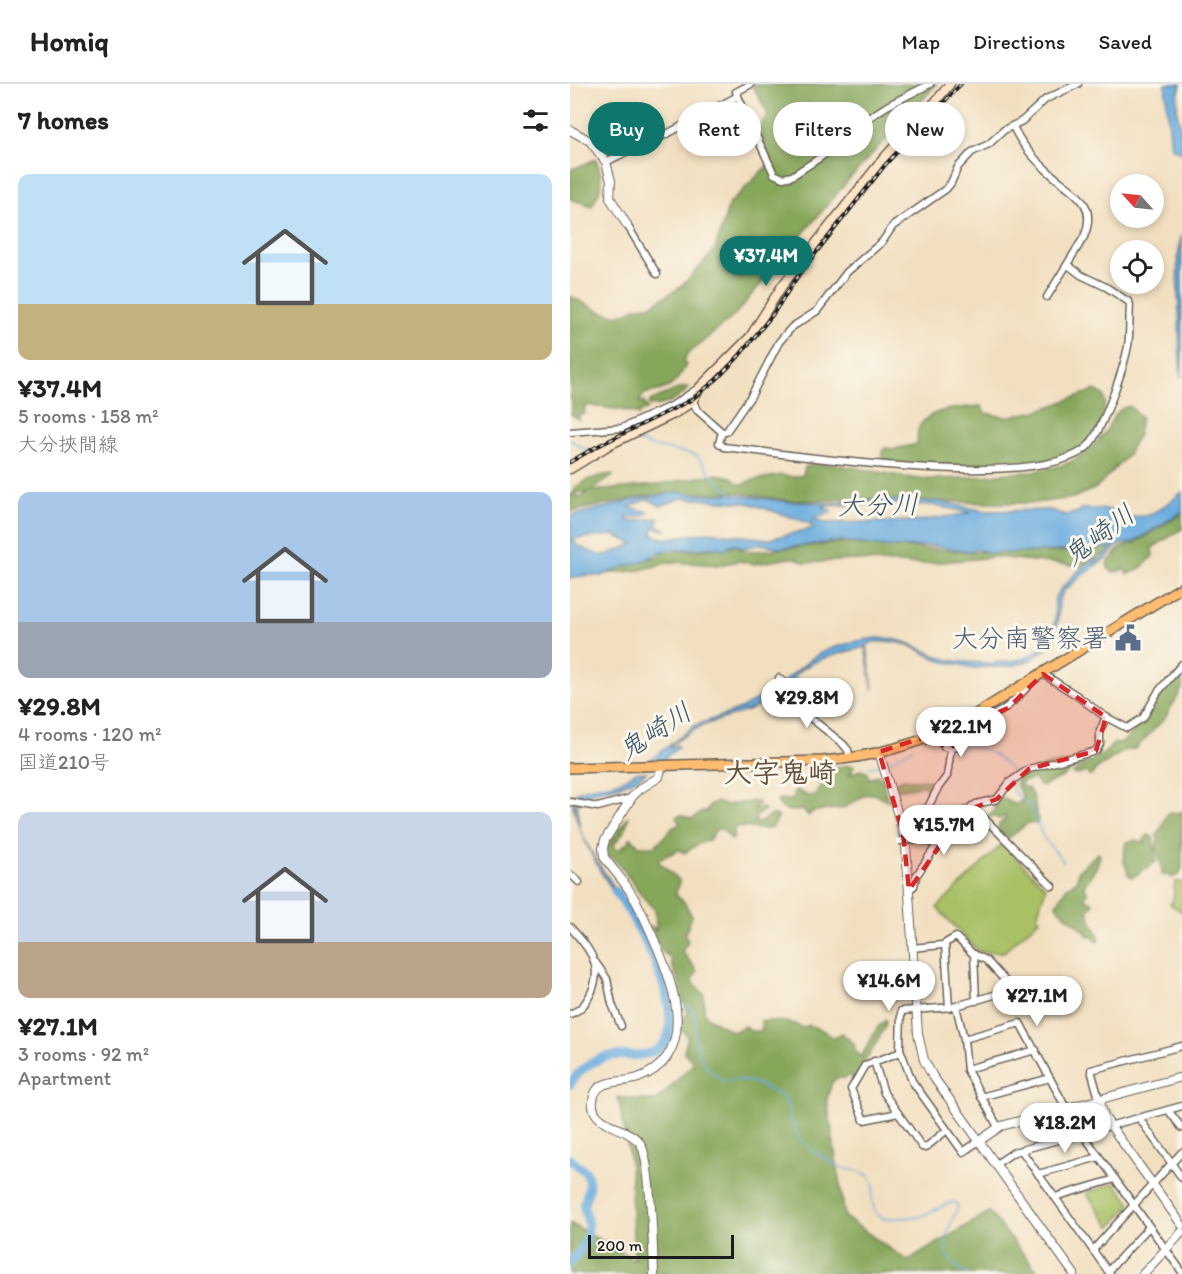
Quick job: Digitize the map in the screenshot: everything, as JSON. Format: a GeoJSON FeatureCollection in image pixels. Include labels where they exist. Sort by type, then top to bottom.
{"type":"FeatureCollection","features":[{"type":"Feature","properties":{"kind":"highway"},"geometry":{"type":"LineString","coordinates":[[570,768],[850,759],[879,752],[939,733],[969,719],[1182,587]]}},
{"type":"Feature","properties":{"kind":"main road"},"geometry":{"type":"LineString","coordinates":[[570,469],[609,445],[674,414],[693,401],[700,387],[750,337],[782,286],[844,207],[949,84]]}},
{"type":"Feature","properties":{"kind":"street"},"geometry":{"type":"LineString","coordinates":[[731,84],[774,174],[786,178],[821,157],[870,117],[930,84]]}},
{"type":"Feature","properties":{"kind":"street"},"geometry":{"type":"LineString","coordinates":[[606,162],[665,135],[751,84]]}},
{"type":"Feature","properties":{"kind":"street"},"geometry":{"type":"LineString","coordinates":[[722,432],[726,432],[749,399],[779,342],[792,327],[817,311],[844,275],[882,242],[893,226],[946,189],[958,166],[969,154],[987,146],[1004,130],[1022,121],[1046,99],[1078,84]]}},
{"type":"Feature","properties":{"kind":"street"},"geometry":{"type":"LineString","coordinates":[[1013,126],[1030,153],[1053,176],[1075,192],[1087,211],[1087,229],[1068,265],[1047,297]]}},
{"type":"Feature","properties":{"kind":"street"},"geometry":{"type":"LineString","coordinates":[[570,130],[590,141],[606,162],[611,182],[610,198],[657,274]]}},
{"type":"Feature","properties":{"kind":"street"},"geometry":{"type":"LineString","coordinates":[[722,432],[719,443],[724,447],[862,462],[968,470],[1035,467],[1070,458],[1089,445],[1103,423],[1128,347],[1130,305],[1106,287],[1081,275],[1068,265]]}},
{"type":"Feature","properties":{"kind":"street"},"geometry":{"type":"LineString","coordinates":[[570,432],[622,428],[672,405],[693,389],[700,387]]}},
{"type":"Feature","properties":{"kind":"street"},"geometry":{"type":"LineString","coordinates":[[693,401],[697,410],[722,432]]}},
{"type":"Feature","properties":{"kind":"street"},"geometry":{"type":"LineString","coordinates":[[978,721],[966,742],[951,748],[944,747],[939,733],[978,721],[995,716],[1008,708],[1040,676],[1076,695],[1125,728],[1132,726],[1146,714],[1158,692],[1182,664]]}},
{"type":"Feature","properties":{"kind":"street"},"geometry":{"type":"LineString","coordinates":[[779,679],[788,686],[807,715],[843,744],[848,750],[850,759]]}},
{"type":"Feature","properties":{"kind":"street"},"geometry":{"type":"LineString","coordinates":[[909,890],[915,885],[916,876],[957,818],[972,806],[997,799],[1013,779],[1029,769],[1096,751],[1100,744],[1100,731],[1106,717]]}},
{"type":"Feature","properties":{"kind":"street"},"geometry":{"type":"LineString","coordinates":[[923,840],[926,811],[947,776],[951,748]]}},
{"type":"Feature","properties":{"kind":"street"},"geometry":{"type":"LineString","coordinates":[[879,752],[903,833],[909,890],[916,1010],[920,1047],[927,1066],[1074,1274]]}},
{"type":"Feature","properties":{"kind":"street"},"geometry":{"type":"LineString","coordinates":[[654,1274],[647,1164],[642,1145],[632,1134],[600,1119],[593,1104],[595,1092],[601,1086],[638,1078],[660,1064],[672,1047],[676,1031],[673,988],[666,966],[634,897],[603,854],[604,840],[631,798],[640,789],[659,777],[659,765]]}},
{"type":"Feature","properties":{"kind":"street"},"geometry":{"type":"LineString","coordinates":[[570,802],[598,807],[631,798]]}},
{"type":"Feature","properties":{"kind":"street"},"geometry":{"type":"LineString","coordinates":[[972,806],[1053,886]]}},
{"type":"Feature","properties":{"kind":"street"},"geometry":{"type":"LineString","coordinates":[[899,841],[923,840],[938,845]]}},
{"type":"Feature","properties":{"kind":"street"},"geometry":{"type":"LineString","coordinates":[[570,874],[579,882]]}},
{"type":"Feature","properties":{"kind":"street"},"geometry":{"type":"LineString","coordinates":[[570,927],[589,950],[607,980],[612,1004],[621,1026]]}},
{"type":"Feature","properties":{"kind":"street"},"geometry":{"type":"LineString","coordinates":[[912,948],[945,944],[956,937],[974,954],[986,960],[1011,990],[953,1007],[901,1011],[901,1052],[912,1081],[963,1152],[998,1127],[1182,1077]]}},
{"type":"Feature","properties":{"kind":"street"},"geometry":{"type":"LineString","coordinates":[[945,944],[953,1007],[964,1039],[967,1069],[998,1127]]}},
{"type":"Feature","properties":{"kind":"street"},"geometry":{"type":"LineString","coordinates":[[974,954],[976,1000]]}},
{"type":"Feature","properties":{"kind":"street"},"geometry":{"type":"LineString","coordinates":[[570,1014],[585,1004],[595,985],[594,960]]}},
{"type":"Feature","properties":{"kind":"street"},"geometry":{"type":"LineString","coordinates":[[964,1039],[1019,1023],[1066,1108]]}},
{"type":"Feature","properties":{"kind":"street"},"geometry":{"type":"LineString","coordinates":[[1182,1046],[1091,1070],[1105,1118],[1182,1225]]}},
{"type":"Feature","properties":{"kind":"street"},"geometry":{"type":"LineString","coordinates":[[967,1069],[1035,1050]]}},
{"type":"Feature","properties":{"kind":"street"},"geometry":{"type":"LineString","coordinates":[[898,1113],[864,1120],[851,1089],[866,1065],[901,1052]]}},
{"type":"Feature","properties":{"kind":"street"},"geometry":{"type":"LineString","coordinates":[[874,1061],[884,1093],[922,1147],[925,1148],[947,1130]]}},
{"type":"Feature","properties":{"kind":"street"},"geometry":{"type":"LineString","coordinates":[[981,1096],[1050,1078]]}},
{"type":"Feature","properties":{"kind":"street"},"geometry":{"type":"LineString","coordinates":[[996,1164],[1011,1153],[1182,1106]]}},
{"type":"Feature","properties":{"kind":"street"},"geometry":{"type":"LineString","coordinates":[[1168,1110],[1182,1128]]}},
{"type":"Feature","properties":{"kind":"street"},"geometry":{"type":"LineString","coordinates":[[1138,1118],[1182,1178]]}},
{"type":"Feature","properties":{"kind":"street"},"geometry":{"type":"LineString","coordinates":[[1082,1133],[1182,1273]]}},
{"type":"Feature","properties":{"kind":"street"},"geometry":{"type":"LineString","coordinates":[[1021,1150],[1109,1272],[1149,1227]]}},
{"type":"Feature","properties":{"kind":"street"},"geometry":{"type":"LineString","coordinates":[[1093,1250],[1182,1152]]}},
{"type":"Feature","properties":{"kind":"street"},"geometry":{"type":"LineString","coordinates":[[1038,1174],[1099,1156]]}},
{"type":"Feature","properties":{"kind":"street"},"geometry":{"type":"LineString","coordinates":[[1054,1197],[1115,1179]]}},
{"type":"Feature","properties":{"kind":"street"},"geometry":{"type":"LineString","coordinates":[[1143,1274],[1182,1232]]}},
{"type":"Feature","properties":{"kind":"highlighted area"},"geometry":{"type":"Polygon","coordinates":[[[1043,674],[1106,717],[1096,751],[1029,769],[997,799],[963,812],[909,890],[903,833],[879,752],[934,734],[944,747],[962,745],[978,721],[1008,708],[1043,674]]]}},
{"type":"Feature","properties":{"kind":"green space"},"geometry":{"type":"Polygon","coordinates":[[[937,84],[920,102],[885,102],[885,140],[873,153],[873,102],[773,102],[773,156],[870,156],[734,316],[688,354],[684,360],[686,365],[678,379],[665,389],[644,394],[639,402],[644,402],[648,409],[640,412],[639,415],[630,411],[588,405],[584,415],[579,414],[579,420],[571,414],[570,296],[599,311],[618,316],[638,307],[650,306],[682,286],[715,250],[729,204],[770,163],[761,134],[761,125],[768,114],[752,85],[937,84]]]}},
{"type":"Feature","properties":{"kind":"green space"},"geometry":{"type":"Polygon","coordinates":[[[596,159],[602,178],[599,193],[592,206],[570,199],[570,170],[596,159]]]}},
{"type":"Feature","properties":{"kind":"green space"},"geometry":{"type":"Polygon","coordinates":[[[689,387],[672,401],[655,406],[649,404],[651,400],[689,387]]]}},
{"type":"Feature","properties":{"kind":"green space"},"geometry":{"type":"Polygon","coordinates":[[[1095,390],[1104,395],[1105,404],[1101,424],[1086,445],[1058,459],[1022,465],[960,468],[928,463],[886,462],[882,458],[882,451],[885,448],[895,449],[917,444],[918,430],[922,422],[945,410],[981,406],[985,413],[1006,417],[1037,411],[1095,390]]]}},
{"type":"Feature","properties":{"kind":"green space"},"geometry":{"type":"Polygon","coordinates":[[[1130,406],[1141,418],[1138,435],[1127,456],[1096,488],[1073,498],[1036,503],[870,499],[790,501],[735,492],[665,498],[649,495],[570,512],[570,494],[583,497],[587,492],[574,493],[574,488],[592,478],[613,474],[591,491],[656,485],[716,474],[731,477],[738,484],[745,484],[748,481],[781,475],[794,477],[803,475],[805,467],[815,465],[844,466],[910,478],[932,479],[1029,472],[1076,459],[1096,443],[1118,412],[1130,406]]]}},
{"type":"Feature","properties":{"kind":"green space"},"geometry":{"type":"Polygon","coordinates":[[[1182,513],[1182,529],[1152,548],[1153,556],[1141,567],[1127,574],[1124,569],[1116,572],[1110,570],[1107,564],[1120,548],[1135,543],[1182,513]]]}},
{"type":"Feature","properties":{"kind":"green space"},"geometry":{"type":"Polygon","coordinates":[[[840,543],[977,552],[1085,552],[1108,546],[1111,548],[1109,552],[1080,566],[995,557],[921,564],[854,560],[805,563],[796,558],[790,558],[755,564],[739,561],[719,565],[671,562],[640,570],[604,574],[627,564],[657,557],[670,549],[693,551],[736,545],[744,550],[755,551],[840,543]]]}},
{"type":"Feature","properties":{"kind":"green space"},"geometry":{"type":"Polygon","coordinates":[[[1182,668],[1182,689],[1165,718],[1135,749],[1125,750],[1096,769],[1091,776],[1086,772],[1073,774],[1113,744],[1123,742],[1151,712],[1162,692],[1182,668]]]}},
{"type":"Feature","properties":{"kind":"green space"},"geometry":{"type":"Polygon","coordinates":[[[1084,756],[1087,760],[1044,786],[1040,786],[1034,779],[1021,782],[1021,786],[1028,788],[1033,797],[1037,824],[1028,823],[1009,838],[998,829],[1006,818],[991,816],[987,818],[996,807],[991,803],[1004,798],[1014,805],[1021,802],[1020,799],[1023,797],[1016,780],[1041,768],[1056,763],[1068,764],[1084,756]]]}},
{"type":"Feature","properties":{"kind":"green space"},"geometry":{"type":"Polygon","coordinates":[[[830,766],[854,766],[850,774],[860,770],[867,772],[869,779],[877,775],[881,777],[887,801],[872,794],[846,807],[821,810],[810,813],[809,816],[803,810],[783,809],[777,802],[778,799],[791,800],[796,790],[808,796],[815,795],[822,782],[824,783],[831,774],[828,770],[830,766]]]}},
{"type":"Feature","properties":{"kind":"green space"},"geometry":{"type":"Polygon","coordinates":[[[902,779],[934,782],[924,806],[927,788],[922,786],[897,790],[893,784],[902,779]]]}},
{"type":"Feature","properties":{"kind":"green space"},"geometry":{"type":"Polygon","coordinates":[[[755,801],[759,803],[754,810],[762,807],[765,810],[756,816],[756,823],[774,814],[779,817],[771,828],[738,826],[734,829],[732,840],[721,828],[715,831],[709,840],[685,853],[679,850],[657,860],[679,880],[677,896],[684,902],[692,916],[685,934],[688,942],[682,951],[697,971],[693,980],[704,994],[704,1011],[707,1017],[733,1032],[745,1026],[750,1031],[762,1031],[761,1021],[772,1021],[788,1022],[803,1028],[809,1025],[834,1038],[842,1033],[854,1044],[855,1050],[861,1057],[878,1027],[886,1020],[885,1027],[856,1078],[853,1081],[850,1074],[846,1078],[838,1078],[832,1082],[827,1099],[845,1217],[908,1261],[989,1212],[1040,1274],[570,1274],[570,1223],[634,1259],[630,1161],[618,1097],[656,1101],[694,1063],[684,1052],[687,1034],[680,1026],[688,1012],[679,982],[672,968],[671,958],[661,951],[651,926],[656,930],[655,909],[646,901],[613,858],[607,855],[606,848],[629,816],[625,830],[614,845],[616,849],[621,849],[628,844],[630,838],[639,846],[655,846],[672,828],[680,824],[676,817],[681,815],[692,819],[706,812],[711,804],[716,802],[726,805],[755,801]]]}},
{"type":"Feature","properties":{"kind":"green space"},"geometry":{"type":"Polygon","coordinates":[[[1182,811],[1182,869],[1179,875],[1171,878],[1168,875],[1162,875],[1156,849],[1157,835],[1168,813],[1182,811]]]}},
{"type":"Feature","properties":{"kind":"green space"},"geometry":{"type":"Polygon","coordinates":[[[1148,835],[1153,837],[1156,862],[1133,877],[1129,876],[1124,862],[1125,845],[1137,840],[1145,843],[1144,840],[1148,835]]]}},
{"type":"Feature","properties":{"kind":"green space"},"geometry":{"type":"Polygon","coordinates":[[[1002,844],[1046,887],[1037,916],[1040,919],[1004,952],[979,952],[937,908],[1002,844]]]}},
{"type":"Feature","properties":{"kind":"green space"},"geometry":{"type":"Polygon","coordinates":[[[1098,853],[1100,856],[1096,868],[1084,886],[1087,891],[1085,900],[1093,904],[1089,907],[1089,916],[1100,938],[1097,942],[1063,914],[1056,905],[1066,888],[1077,880],[1078,871],[1098,853]]]}},
{"type":"Feature","properties":{"kind":"green space"},"geometry":{"type":"Polygon","coordinates":[[[1175,882],[1182,882],[1182,912],[1170,904],[1173,900],[1175,882]]]}},
{"type":"Feature","properties":{"kind":"green space"},"geometry":{"type":"Polygon","coordinates":[[[1115,1183],[1131,1204],[1110,1226],[1086,1193],[1115,1183]]]}},
{"type":"Feature","properties":{"kind":"water"},"geometry":{"type":"Polygon","coordinates":[[[1165,84],[1181,84],[1177,99],[1177,112],[1182,131],[1182,153],[1171,147],[1165,84]]]}},
{"type":"Feature","properties":{"kind":"water"},"geometry":{"type":"Polygon","coordinates":[[[1182,235],[1182,378],[1178,253],[1182,235]]]}},
{"type":"Feature","properties":{"kind":"water"},"geometry":{"type":"Polygon","coordinates":[[[679,492],[703,495],[731,494],[789,502],[847,503],[878,500],[942,502],[985,511],[1051,510],[1065,515],[1079,512],[1081,509],[1107,509],[1130,518],[1153,513],[1182,492],[1182,512],[1134,542],[1118,545],[1107,558],[1064,591],[1059,600],[1058,621],[1052,641],[1047,648],[1031,660],[1013,666],[974,668],[941,661],[909,645],[895,642],[873,642],[867,646],[873,691],[865,647],[828,657],[803,669],[795,675],[796,678],[769,700],[750,710],[692,731],[671,745],[671,748],[676,745],[679,747],[660,762],[648,762],[694,726],[741,709],[778,684],[780,685],[819,654],[847,644],[888,638],[905,642],[946,659],[966,662],[1005,662],[1028,657],[1040,648],[1053,628],[1056,595],[1081,569],[1097,559],[1093,566],[1113,547],[990,553],[976,549],[970,551],[933,546],[885,547],[841,541],[781,548],[761,544],[743,548],[735,544],[728,546],[724,551],[719,547],[662,551],[644,561],[601,576],[588,575],[570,578],[570,516],[642,498],[679,492]],[[682,498],[661,506],[648,499],[629,507],[649,512],[643,516],[626,517],[629,521],[659,518],[657,525],[667,530],[653,528],[652,534],[663,539],[708,532],[769,539],[814,528],[810,525],[812,524],[748,503],[682,498]],[[931,505],[822,506],[832,512],[813,518],[825,523],[918,521],[971,513],[931,505]],[[613,535],[572,539],[579,546],[599,555],[606,555],[634,544],[613,535]]]}},
{"type":"Feature","properties":{"kind":"water"},"geometry":{"type":"Polygon","coordinates":[[[636,772],[647,772],[627,783],[589,793],[583,797],[578,804],[580,827],[575,805],[581,795],[574,798],[577,822],[572,797],[575,793],[587,788],[615,783],[636,772]]]}},
{"type":"Feature","properties":{"kind":"water"},"geometry":{"type":"Polygon","coordinates":[[[581,831],[600,866],[624,901],[608,884],[591,853],[583,836],[581,831]]]}},
{"type":"Feature","properties":{"kind":"waterway"},"geometry":{"type":"LineString","coordinates":[[570,440],[590,452]]}},
{"type":"Feature","properties":{"kind":"waterway"},"geometry":{"type":"LineString","coordinates":[[637,441],[696,455],[733,495]]}},
{"type":"Feature","properties":{"kind":"waterway"},"geometry":{"type":"LineString","coordinates":[[951,751],[968,747],[989,752],[1008,767],[1012,772],[1010,778]]}},
{"type":"Feature","properties":{"kind":"waterway"},"geometry":{"type":"LineString","coordinates":[[886,763],[913,748]]}},
{"type":"Feature","properties":{"kind":"waterway"},"geometry":{"type":"LineString","coordinates":[[869,767],[879,766]]}},
{"type":"Feature","properties":{"kind":"waterway"},"geometry":{"type":"LineString","coordinates":[[1011,783],[1013,791],[1032,808],[1043,837],[1064,862]]}},
{"type":"Feature","properties":{"kind":"waterway","name":"鬼崎川"},"geometry":{"type":"LineString","coordinates":[[570,1085],[582,1070],[598,1060],[610,1056],[638,1056],[649,1053],[655,1051],[667,1039],[670,1020],[667,997],[659,972],[636,923],[615,891]]}},
{"type":"Feature","properties":{"kind":"waterway","name":"鬼崎川"},"geometry":{"type":"LineString","coordinates":[[666,992],[670,995]]}},
{"type":"Feature","properties":{"kind":"waterway"},"geometry":{"type":"LineString","coordinates":[[677,999],[694,1012],[696,1043],[707,1067],[723,1081],[740,1080],[756,1083],[783,1097],[787,1102],[790,1119],[800,1139],[812,1150],[842,1168],[870,1176],[874,1186],[872,1196],[874,1211],[883,1219],[920,1217],[956,1202],[958,1207],[946,1236],[946,1252],[950,1260],[968,1274]]}},
{"type":"Feature","properties":{"kind":"waterway","name":"鬼崎川"},"geometry":{"type":"LineString","coordinates":[[570,1159],[586,1172],[589,1185],[584,1206],[588,1225],[587,1237],[570,1263]]}},
{"type":"Feature","properties":{"kind":"railway"},"geometry":{"type":"LineString","coordinates":[[570,462],[691,400],[717,379],[773,314],[800,273],[885,165],[961,84]]}},
{"type":"Feature","properties":{"kind":"place","name":"大分南警察署"},"geometry":{"type":"Point","coordinates":[1128,638]}},
{"type":"Feature","properties":{"kind":"district","name":"大字鬼崎"},"geometry":{"type":"Point","coordinates":[780,772]}},
{"type":"Feature","properties":{"kind":"water label","name":"大分川"},"geometry":{"type":"Point","coordinates":[878,505]}}]}
